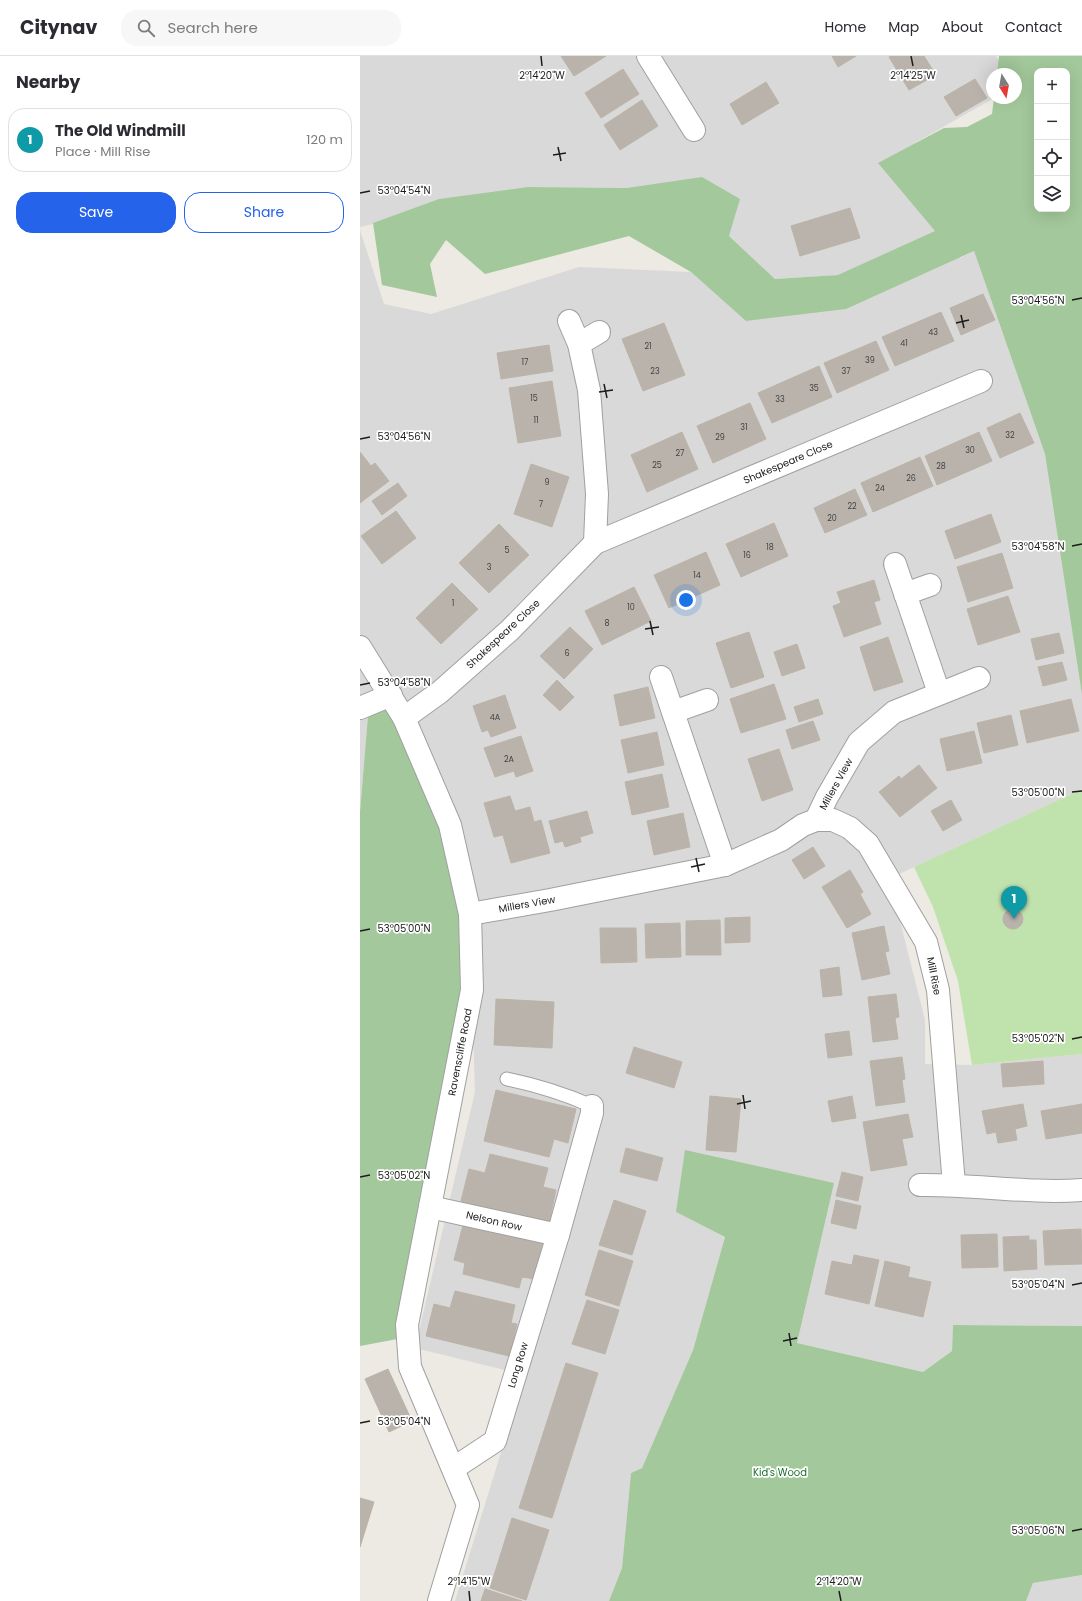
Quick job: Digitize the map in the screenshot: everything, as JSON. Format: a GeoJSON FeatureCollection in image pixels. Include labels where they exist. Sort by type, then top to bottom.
{"type":"FeatureCollection","features":[{"type":"Feature","properties":{"kind":"street"},"geometry":{"type":"LineString","coordinates":[[648,56],[694,130]]}},
{"type":"Feature","properties":{"kind":"street"},"geometry":{"type":"LineString","coordinates":[[569,320],[580,344],[589,390],[598,494],[595,543]]}},
{"type":"Feature","properties":{"kind":"street"},"geometry":{"type":"LineString","coordinates":[[580,344],[599,332]]}},
{"type":"Feature","properties":{"kind":"street","name":"Shakespeare Close"},"geometry":{"type":"LineString","coordinates":[[404,718],[440,692],[510,630],[595,543],[981,381]]}},
{"type":"Feature","properties":{"kind":"street"},"geometry":{"type":"LineString","coordinates":[[895,564],[939,693]]}},
{"type":"Feature","properties":{"kind":"street"},"geometry":{"type":"LineString","coordinates":[[905,594],[930,585]]}},
{"type":"Feature","properties":{"kind":"street","name":"Ravenscliffe Road"},"geometry":{"type":"LineString","coordinates":[[360,647],[404,718],[450,825],[470,914],[472,990],[407,1325],[410,1367],[454,1468]]}},
{"type":"Feature","properties":{"kind":"street"},"geometry":{"type":"LineString","coordinates":[[662,677],[725,865]]}},
{"type":"Feature","properties":{"kind":"street","name":"Millers View"},"geometry":{"type":"LineString","coordinates":[[470,914],[550,900],[725,865],[782,840],[802,825],[816,820],[827,796],[859,742],[894,712],[979,678]]}},
{"type":"Feature","properties":{"kind":"street"},"geometry":{"type":"LineString","coordinates":[[360,708],[391,695]]}},
{"type":"Feature","properties":{"kind":"street"},"geometry":{"type":"LineString","coordinates":[[673,712],[707,700]]}},
{"type":"Feature","properties":{"kind":"street","name":"Mill Rise"},"geometry":{"type":"LineString","coordinates":[[816,820],[833,820],[850,828],[868,844],[926,942],[938,990],[954,1185]]}},
{"type":"Feature","properties":{"kind":"street","name":"Long Row"},"geometry":{"type":"LineString","coordinates":[[454,1468],[495,1440],[558,1236],[592,1113],[592,1106]]}},
{"type":"Feature","properties":{"kind":"street"},"geometry":{"type":"LineString","coordinates":[[920,1185],[954,1185],[1063,1192],[1082,1190]]}},
{"type":"Feature","properties":{"kind":"street","name":"Nelson Row"},"geometry":{"type":"LineString","coordinates":[[430,1207],[558,1236]]}},
{"type":"Feature","properties":{"kind":"street"},"geometry":{"type":"LineString","coordinates":[[439,1601],[468,1505],[454,1468]]}},
{"type":"Feature","properties":{"kind":"lane"},"geometry":{"type":"LineString","coordinates":[[507,1079],[539,1086],[592,1106]]}},
{"type":"Feature","properties":{"kind":"shaded area"},"geometry":{"type":"Polygon","coordinates":[[[360,56],[996,56],[1003,68],[986,68],[986,103],[915,143],[960,258],[974,251],[1045,454],[1082,695],[1082,789],[882,882],[900,921],[925,1020],[925,1064],[972,1065],[1082,1054],[1082,1326],[953,1325],[952,1351],[923,1372],[797,1343],[833,1183],[676,1212],[725,1237],[693,1350],[642,1468],[631,1473],[622,1568],[609,1601],[455,1601],[525,1375],[415,1348],[475,1092],[470,934],[369,705],[360,812],[360,230],[384,304],[431,314],[579,267],[691,272],[747,321],[838,275],[775,279],[729,236],[627,188],[529,187],[360,227],[360,56]]]}},
{"type":"Feature","properties":{"kind":"shaded area"},"geometry":{"type":"Polygon","coordinates":[[[1082,1575],[1082,1601],[1026,1601],[1033,1583],[1082,1575]]]}},
{"type":"Feature","properties":{"kind":"green space"},"geometry":{"type":"Polygon","coordinates":[[[999,56],[1082,56],[1082,695],[1045,454],[974,251],[846,309],[746,321],[691,272],[629,236],[485,274],[446,240],[430,264],[437,297],[382,285],[373,223],[439,199],[528,187],[627,188],[702,177],[740,199],[729,236],[775,279],[838,275],[935,231],[878,163],[944,128],[967,127],[992,114],[993,104],[1022,104],[1022,68],[998,68],[999,56]]]}},
{"type":"Feature","properties":{"kind":"green space"},"geometry":{"type":"Polygon","coordinates":[[[391,695],[450,825],[472,990],[408,1337],[360,1346],[360,812],[369,704],[391,695]]]}},
{"type":"Feature","properties":{"kind":"green space"},"geometry":{"type":"Polygon","coordinates":[[[1082,789],[1082,1054],[972,1065],[958,981],[933,907],[914,867],[1082,789]]]}},
{"type":"Feature","properties":{"kind":"green space","name":"Kid's Wood"},"geometry":{"type":"Polygon","coordinates":[[[685,1150],[834,1183],[797,1343],[923,1372],[952,1351],[953,1325],[1082,1326],[1082,1575],[1033,1583],[1026,1601],[609,1601],[622,1568],[631,1473],[642,1468],[693,1350],[725,1237],[676,1212],[685,1150]]]}},
{"type":"Feature","properties":{"kind":"building"},"geometry":{"type":"Polygon","coordinates":[[[561,56],[606,56],[574,76],[561,56]]]}},
{"type":"Feature","properties":{"kind":"building"},"geometry":{"type":"Polygon","coordinates":[[[832,56],[856,56],[838,67],[832,56]]]}},
{"type":"Feature","properties":{"kind":"building"},"geometry":{"type":"Polygon","coordinates":[[[924,56],[936,75],[909,90],[889,57],[924,56]]]}},
{"type":"Feature","properties":{"kind":"building"},"geometry":{"type":"Polygon","coordinates":[[[623,69],[639,94],[601,118],[585,93],[623,69]]]}},
{"type":"Feature","properties":{"kind":"building"},"geometry":{"type":"Polygon","coordinates":[[[975,79],[986,99],[956,116],[944,97],[975,79]]]}},
{"type":"Feature","properties":{"kind":"building"},"geometry":{"type":"Polygon","coordinates":[[[766,82],[779,103],[742,125],[730,104],[766,82]]]}},
{"type":"Feature","properties":{"kind":"building"},"geometry":{"type":"Polygon","coordinates":[[[642,100],[658,126],[620,150],[604,125],[642,100]]]}},
{"type":"Feature","properties":{"kind":"building"},"geometry":{"type":"Polygon","coordinates":[[[850,208],[860,238],[800,256],[791,226],[850,208]]]}},
{"type":"Feature","properties":{"kind":"building"},"geometry":{"type":"Polygon","coordinates":[[[983,294],[995,320],[961,335],[950,308],[983,294]]]}},
{"type":"Feature","properties":{"kind":"building"},"geometry":{"type":"Polygon","coordinates":[[[941,312],[954,341],[895,366],[882,337],[941,312]]]}},
{"type":"Feature","properties":{"kind":"building"},"geometry":{"type":"Polygon","coordinates":[[[664,323],[685,375],[643,391],[622,339],[664,323]]]}},
{"type":"Feature","properties":{"kind":"building"},"geometry":{"type":"Polygon","coordinates":[[[876,341],[889,370],[837,393],[824,363],[876,341]]]}},
{"type":"Feature","properties":{"kind":"building"},"geometry":{"type":"Polygon","coordinates":[[[549,345],[553,371],[501,379],[497,353],[549,345]]]}},
{"type":"Feature","properties":{"kind":"building"},"geometry":{"type":"Polygon","coordinates":[[[819,366],[832,397],[772,423],[758,393],[819,366]]]}},
{"type":"Feature","properties":{"kind":"building"},"geometry":{"type":"Polygon","coordinates":[[[552,381],[561,436],[518,443],[509,388],[552,381]]]}},
{"type":"Feature","properties":{"kind":"building"},"geometry":{"type":"Polygon","coordinates":[[[750,403],[766,439],[713,463],[697,426],[750,403]]]}},
{"type":"Feature","properties":{"kind":"building"},"geometry":{"type":"Polygon","coordinates":[[[1020,413],[1034,443],[1000,458],[987,428],[1020,413]]]}},
{"type":"Feature","properties":{"kind":"building"},"geometry":{"type":"Polygon","coordinates":[[[682,432],[698,469],[647,492],[631,455],[682,432]]]}},
{"type":"Feature","properties":{"kind":"building"},"geometry":{"type":"Polygon","coordinates":[[[979,432],[992,461],[937,485],[925,456],[979,432]]]}},
{"type":"Feature","properties":{"kind":"building"},"geometry":{"type":"Polygon","coordinates":[[[360,452],[371,466],[375,463],[389,481],[360,503],[360,452]]]}},
{"type":"Feature","properties":{"kind":"building"},"geometry":{"type":"Polygon","coordinates":[[[920,457],[933,486],[873,512],[861,483],[920,457]]]}},
{"type":"Feature","properties":{"kind":"building"},"geometry":{"type":"Polygon","coordinates":[[[531,464],[569,477],[552,527],[514,514],[531,464]]]}},
{"type":"Feature","properties":{"kind":"building"},"geometry":{"type":"Polygon","coordinates":[[[398,483],[407,496],[382,515],[372,501],[398,483]]]}},
{"type":"Feature","properties":{"kind":"building"},"geometry":{"type":"Polygon","coordinates":[[[855,489],[867,515],[825,533],[814,508],[855,489]]]}},
{"type":"Feature","properties":{"kind":"building"},"geometry":{"type":"Polygon","coordinates":[[[396,511],[416,538],[382,564],[361,536],[396,511]]]}},
{"type":"Feature","properties":{"kind":"building"},"geometry":{"type":"Polygon","coordinates":[[[991,514],[1001,542],[955,559],[945,531],[991,514]]]}},
{"type":"Feature","properties":{"kind":"building"},"geometry":{"type":"Polygon","coordinates":[[[774,523],[788,556],[741,577],[726,544],[774,523]]]}},
{"type":"Feature","properties":{"kind":"building"},"geometry":{"type":"Polygon","coordinates":[[[499,524],[529,555],[489,593],[459,563],[499,524]]]}},
{"type":"Feature","properties":{"kind":"building"},"geometry":{"type":"Polygon","coordinates":[[[706,552],[720,585],[669,608],[654,575],[706,552]]]}},
{"type":"Feature","properties":{"kind":"building"},"geometry":{"type":"Polygon","coordinates":[[[1002,553],[1013,588],[968,602],[957,567],[1002,553]]]}},
{"type":"Feature","properties":{"kind":"building"},"geometry":{"type":"Polygon","coordinates":[[[874,580],[880,600],[874,602],[881,624],[844,637],[833,606],[841,603],[837,592],[874,580]]]}},
{"type":"Feature","properties":{"kind":"building"},"geometry":{"type":"Polygon","coordinates":[[[452,583],[478,609],[441,644],[416,618],[452,583]]]}},
{"type":"Feature","properties":{"kind":"building"},"geometry":{"type":"Polygon","coordinates":[[[634,587],[651,621],[602,645],[585,611],[634,587]]]}},
{"type":"Feature","properties":{"kind":"building"},"geometry":{"type":"Polygon","coordinates":[[[1008,596],[1020,632],[978,645],[967,609],[1008,596]]]}},
{"type":"Feature","properties":{"kind":"building"},"geometry":{"type":"Polygon","coordinates":[[[570,627],[593,649],[564,679],[540,656],[570,627]]]}},
{"type":"Feature","properties":{"kind":"building"},"geometry":{"type":"Polygon","coordinates":[[[749,632],[764,677],[731,688],[716,643],[749,632]]]}},
{"type":"Feature","properties":{"kind":"building"},"geometry":{"type":"Polygon","coordinates":[[[1059,633],[1064,653],[1036,660],[1031,639],[1059,633]]]}},
{"type":"Feature","properties":{"kind":"building"},"geometry":{"type":"Polygon","coordinates":[[[888,637],[903,682],[874,691],[860,647],[888,637]]]}},
{"type":"Feature","properties":{"kind":"building"},"geometry":{"type":"Polygon","coordinates":[[[797,644],[805,668],[782,676],[774,652],[797,644]]]}},
{"type":"Feature","properties":{"kind":"building"},"geometry":{"type":"Polygon","coordinates":[[[1062,662],[1067,680],[1043,686],[1038,667],[1062,662]]]}},
{"type":"Feature","properties":{"kind":"building"},"geometry":{"type":"Polygon","coordinates":[[[557,680],[574,697],[560,711],[543,695],[557,680]]]}},
{"type":"Feature","properties":{"kind":"building"},"geometry":{"type":"Polygon","coordinates":[[[774,684],[786,719],[741,733],[730,699],[774,684]]]}},
{"type":"Feature","properties":{"kind":"building"},"geometry":{"type":"Polygon","coordinates":[[[648,687],[655,718],[620,726],[614,695],[648,687]]]}},
{"type":"Feature","properties":{"kind":"building"},"geometry":{"type":"Polygon","coordinates":[[[505,695],[516,728],[491,737],[488,730],[482,732],[473,706],[505,695]]]}},
{"type":"Feature","properties":{"kind":"building"},"geometry":{"type":"Polygon","coordinates":[[[818,699],[823,714],[799,722],[794,707],[818,699]]]}},
{"type":"Feature","properties":{"kind":"building"},"geometry":{"type":"Polygon","coordinates":[[[1071,699],[1079,731],[1027,743],[1020,711],[1071,699]]]}},
{"type":"Feature","properties":{"kind":"building"},"geometry":{"type":"Polygon","coordinates":[[[1011,715],[1018,745],[984,753],[977,723],[1011,715]]]}},
{"type":"Feature","properties":{"kind":"building"},"geometry":{"type":"Polygon","coordinates":[[[813,721],[820,740],[792,749],[786,730],[813,721]]]}},
{"type":"Feature","properties":{"kind":"building"},"geometry":{"type":"Polygon","coordinates":[[[974,731],[982,763],[947,771],[940,739],[974,731]]]}},
{"type":"Feature","properties":{"kind":"building"},"geometry":{"type":"Polygon","coordinates":[[[657,732],[664,765],[628,773],[621,740],[657,732]]]}},
{"type":"Feature","properties":{"kind":"building"},"geometry":{"type":"Polygon","coordinates":[[[521,736],[533,771],[516,777],[514,771],[495,777],[484,748],[521,736]]]}},
{"type":"Feature","properties":{"kind":"building"},"geometry":{"type":"Polygon","coordinates":[[[779,749],[793,790],[762,801],[748,759],[779,749]]]}},
{"type":"Feature","properties":{"kind":"building"},"geometry":{"type":"Polygon","coordinates":[[[919,765],[937,788],[900,817],[879,792],[899,776],[901,779],[919,765]]]}},
{"type":"Feature","properties":{"kind":"building"},"geometry":{"type":"Polygon","coordinates":[[[662,774],[669,807],[632,815],[625,782],[662,774]]]}},
{"type":"Feature","properties":{"kind":"building"},"geometry":{"type":"Polygon","coordinates":[[[510,796],[515,811],[530,807],[534,822],[541,820],[550,853],[511,863],[503,835],[494,837],[484,803],[510,796]]]}},
{"type":"Feature","properties":{"kind":"building"},"geometry":{"type":"Polygon","coordinates":[[[951,800],[962,820],[943,831],[931,811],[951,800]]]}},
{"type":"Feature","properties":{"kind":"building"},"geometry":{"type":"Polygon","coordinates":[[[587,811],[593,833],[580,837],[581,842],[565,847],[563,841],[555,843],[549,821],[587,811]]]}},
{"type":"Feature","properties":{"kind":"building"},"geometry":{"type":"Polygon","coordinates":[[[683,813],[690,847],[654,855],[647,821],[683,813]]]}},
{"type":"Feature","properties":{"kind":"building"},"geometry":{"type":"Polygon","coordinates":[[[813,847],[825,866],[804,879],[792,860],[813,847]]]}},
{"type":"Feature","properties":{"kind":"building"},"geometry":{"type":"Polygon","coordinates":[[[850,870],[863,892],[860,894],[871,914],[847,928],[822,887],[850,870]]]}},
{"type":"Feature","properties":{"kind":"building"},"geometry":{"type":"Polygon","coordinates":[[[1013,909],[1020,912],[1023,919],[1020,926],[1013,929],[1006,926],[1003,919],[1006,912],[1013,909]]]}},
{"type":"Feature","properties":{"kind":"building"},"geometry":{"type":"Polygon","coordinates":[[[750,917],[750,942],[725,943],[725,918],[750,917]]]}},
{"type":"Feature","properties":{"kind":"building"},"geometry":{"type":"Polygon","coordinates":[[[720,920],[721,955],[686,955],[686,921],[720,920]]]}},
{"type":"Feature","properties":{"kind":"building"},"geometry":{"type":"Polygon","coordinates":[[[680,923],[681,957],[646,958],[645,924],[680,923]]]}},
{"type":"Feature","properties":{"kind":"building"},"geometry":{"type":"Polygon","coordinates":[[[884,926],[889,951],[885,952],[890,974],[862,980],[852,933],[884,926]]]}},
{"type":"Feature","properties":{"kind":"building"},"geometry":{"type":"Polygon","coordinates":[[[600,928],[636,928],[637,962],[601,963],[600,928]]]}},
{"type":"Feature","properties":{"kind":"building"},"geometry":{"type":"Polygon","coordinates":[[[839,967],[842,995],[823,997],[820,970],[839,967]]]}},
{"type":"Feature","properties":{"kind":"building"},"geometry":{"type":"Polygon","coordinates":[[[896,994],[899,1017],[895,1018],[898,1039],[873,1042],[868,997],[896,994]]]}},
{"type":"Feature","properties":{"kind":"building"},"geometry":{"type":"Polygon","coordinates":[[[496,999],[554,1002],[552,1048],[494,1045],[496,999]]]}},
{"type":"Feature","properties":{"kind":"building"},"geometry":{"type":"Polygon","coordinates":[[[849,1031],[852,1055],[828,1058],[825,1034],[849,1031]]]}},
{"type":"Feature","properties":{"kind":"building"},"geometry":{"type":"Polygon","coordinates":[[[634,1047],[682,1062],[674,1088],[626,1073],[634,1047]]]}},
{"type":"Feature","properties":{"kind":"building"},"geometry":{"type":"Polygon","coordinates":[[[902,1057],[905,1079],[902,1080],[905,1102],[876,1106],[870,1061],[902,1057]]]}},
{"type":"Feature","properties":{"kind":"building"},"geometry":{"type":"Polygon","coordinates":[[[1043,1061],[1044,1084],[1003,1087],[1001,1064],[1043,1061]]]}},
{"type":"Feature","properties":{"kind":"building"},"geometry":{"type":"Polygon","coordinates":[[[496,1090],[576,1109],[568,1143],[554,1139],[549,1157],[484,1141],[496,1090]]]}},
{"type":"Feature","properties":{"kind":"building"},"geometry":{"type":"Polygon","coordinates":[[[710,1096],[741,1099],[736,1152],[706,1150],[710,1096]]]}},
{"type":"Feature","properties":{"kind":"building"},"geometry":{"type":"Polygon","coordinates":[[[852,1096],[856,1118],[832,1122],[828,1101],[852,1096]]]}},
{"type":"Feature","properties":{"kind":"building"},"geometry":{"type":"Polygon","coordinates":[[[1023,1104],[1027,1126],[1015,1129],[1017,1140],[998,1143],[996,1132],[987,1134],[982,1111],[1023,1104]]]}},
{"type":"Feature","properties":{"kind":"building"},"geometry":{"type":"Polygon","coordinates":[[[1082,1104],[1082,1133],[1046,1139],[1041,1111],[1082,1104]]]}},
{"type":"Feature","properties":{"kind":"building"},"geometry":{"type":"Polygon","coordinates":[[[908,1114],[913,1137],[902,1139],[907,1165],[871,1171],[863,1122],[908,1114]]]}},
{"type":"Feature","properties":{"kind":"building"},"geometry":{"type":"Polygon","coordinates":[[[626,1148],[663,1158],[657,1181],[620,1172],[626,1148]]]}},
{"type":"Feature","properties":{"kind":"building"},"geometry":{"type":"Polygon","coordinates":[[[490,1154],[548,1168],[543,1187],[556,1190],[549,1223],[461,1201],[469,1169],[485,1173],[490,1154]]]}},
{"type":"Feature","properties":{"kind":"building"},"geometry":{"type":"Polygon","coordinates":[[[842,1172],[863,1177],[858,1201],[836,1196],[842,1172]]]}},
{"type":"Feature","properties":{"kind":"building"},"geometry":{"type":"Polygon","coordinates":[[[614,1200],[646,1211],[632,1255],[599,1245],[614,1200]]]}},
{"type":"Feature","properties":{"kind":"building"},"geometry":{"type":"Polygon","coordinates":[[[836,1200],[861,1206],[856,1229],[831,1223],[836,1200]]]}},
{"type":"Feature","properties":{"kind":"building"},"geometry":{"type":"Polygon","coordinates":[[[463,1225],[542,1244],[534,1279],[522,1277],[519,1288],[463,1274],[465,1263],[454,1260],[463,1225]]]}},
{"type":"Feature","properties":{"kind":"building"},"geometry":{"type":"Polygon","coordinates":[[[1081,1229],[1082,1264],[1045,1265],[1043,1231],[1081,1229]]]}},
{"type":"Feature","properties":{"kind":"building"},"geometry":{"type":"Polygon","coordinates":[[[997,1234],[998,1267],[962,1268],[961,1235],[997,1234]]]}},
{"type":"Feature","properties":{"kind":"building"},"geometry":{"type":"Polygon","coordinates":[[[1029,1236],[1029,1240],[1036,1240],[1037,1269],[1004,1271],[1003,1237],[1029,1236]]]}},
{"type":"Feature","properties":{"kind":"building"},"geometry":{"type":"Polygon","coordinates":[[[599,1250],[633,1261],[619,1306],[585,1295],[599,1250]]]}},
{"type":"Feature","properties":{"kind":"building"},"geometry":{"type":"Polygon","coordinates":[[[854,1255],[879,1260],[869,1304],[825,1294],[832,1261],[852,1265],[854,1255]]]}},
{"type":"Feature","properties":{"kind":"building"},"geometry":{"type":"Polygon","coordinates":[[[885,1261],[910,1267],[908,1277],[931,1282],[923,1317],[875,1306],[885,1261]]]}},
{"type":"Feature","properties":{"kind":"building"},"geometry":{"type":"Polygon","coordinates":[[[455,1291],[515,1305],[511,1323],[517,1324],[509,1356],[426,1336],[434,1304],[450,1308],[455,1291]]]}},
{"type":"Feature","properties":{"kind":"building"},"geometry":{"type":"Polygon","coordinates":[[[587,1300],[619,1310],[605,1354],[572,1344],[587,1300]]]}},
{"type":"Feature","properties":{"kind":"building"},"geometry":{"type":"Polygon","coordinates":[[[566,1363],[598,1373],[552,1518],[519,1508],[566,1363]]]}},
{"type":"Feature","properties":{"kind":"building"},"geometry":{"type":"Polygon","coordinates":[[[388,1369],[412,1421],[389,1432],[365,1379],[388,1369]]]}},
{"type":"Feature","properties":{"kind":"building"},"geometry":{"type":"Polygon","coordinates":[[[360,1498],[374,1502],[360,1547],[360,1498]]]}},
{"type":"Feature","properties":{"kind":"building"},"geometry":{"type":"Polygon","coordinates":[[[512,1518],[549,1530],[526,1600],[490,1588],[512,1518]]]}},
{"type":"Feature","properties":{"kind":"building"},"geometry":{"type":"Polygon","coordinates":[[[485,1589],[522,1601],[481,1601],[485,1589]]]}},
{"type":"Feature","properties":{"kind":"place","name":"The Old Windmill"},"geometry":{"type":"Point","coordinates":[1014,919]}}]}
